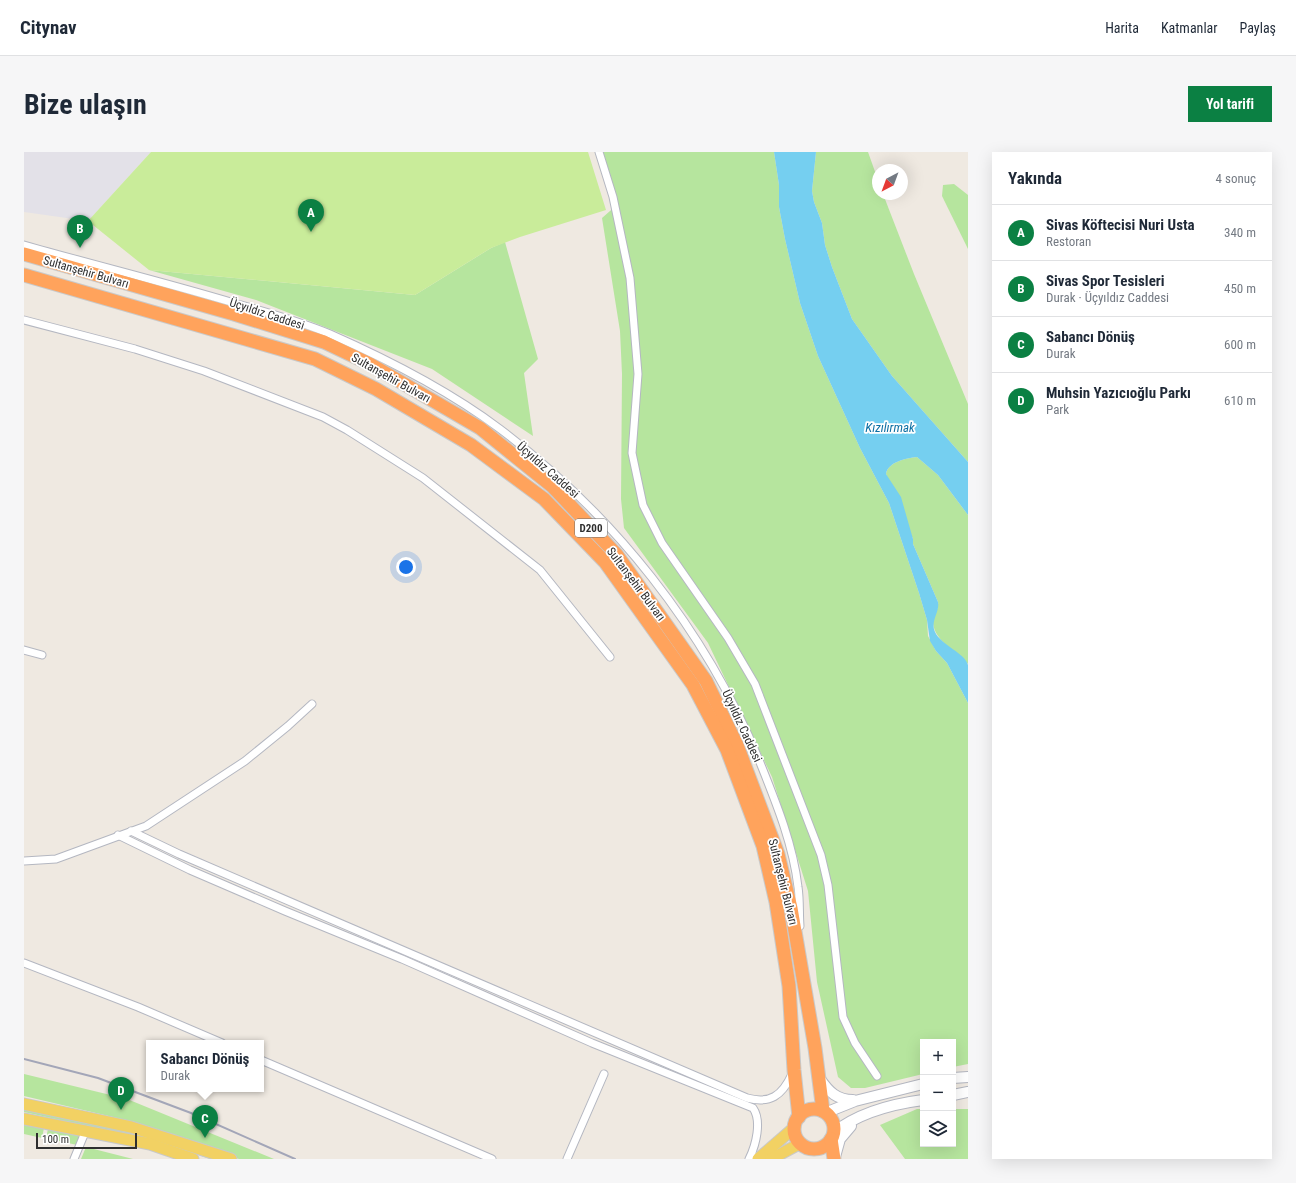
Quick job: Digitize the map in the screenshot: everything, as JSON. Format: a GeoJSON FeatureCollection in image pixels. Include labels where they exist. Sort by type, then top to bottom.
{"type":"FeatureCollection","features":[{"type":"Feature","properties":{"kind":"highway","name":"Sultanşehir Bulvarı"},"geometry":{"type":"LineString","coordinates":[[24,254],[234,314],[324,342],[370,364],[480,428],[553,487],[617,555],[706,681],[737,745],[778,854],[791,908],[802,969],[824,1112],[833,1122],[832,1136],[834,1159]]}},
{"type":"Feature","properties":{"kind":"highway","name":"Sultanşehir Bulvarı"},"geometry":{"type":"LineString","coordinates":[[24,275],[315,359],[376,389],[471,445],[544,499],[605,562],[693,685],[727,750],[763,846],[776,902],[789,986],[797,1122],[796,1134],[803,1144],[806,1159]]}},
{"type":"Feature","properties":{"kind":"highway"},"geometry":{"type":"LineString","coordinates":[[797,1122],[809,1110],[824,1112]]}},
{"type":"Feature","properties":{"kind":"highway"},"geometry":{"type":"LineString","coordinates":[[803,1144],[813,1148],[821,1147],[832,1136]]}},
{"type":"Feature","properties":{"kind":"main road"},"geometry":{"type":"LineString","coordinates":[[24,1104],[131,1127],[231,1159]]}},
{"type":"Feature","properties":{"kind":"main road"},"geometry":{"type":"LineString","coordinates":[[24,1119],[86,1130],[150,1144],[193,1159]]}},
{"type":"Feature","properties":{"kind":"main road"},"geometry":{"type":"LineString","coordinates":[[758,1159],[797,1122]]}},
{"type":"Feature","properties":{"kind":"main road"},"geometry":{"type":"LineString","coordinates":[[770,1159],[803,1144]]}},
{"type":"Feature","properties":{"kind":"street"},"geometry":{"type":"LineString","coordinates":[[599,152],[615,204],[630,278],[638,374],[632,453],[643,505],[662,543],[728,638],[755,684],[821,855],[828,885],[843,1017],[855,1043],[877,1076]]}},
{"type":"Feature","properties":{"kind":"street","name":"Üçyıldız Caddesi"},"geometry":{"type":"LineString","coordinates":[[24,245],[202,293],[327,333],[392,363],[448,395],[499,428],[544,464],[581,498],[620,539],[676,610],[715,670],[745,726],[770,787],[789,843],[798,887],[802,969]]}},
{"type":"Feature","properties":{"kind":"street"},"geometry":{"type":"LineString","coordinates":[[24,320],[135,349],[204,371],[322,417],[347,430],[423,478],[540,570],[610,657]]}},
{"type":"Feature","properties":{"kind":"street"},"geometry":{"type":"LineString","coordinates":[[24,650],[42,655]]}},
{"type":"Feature","properties":{"kind":"street"},"geometry":{"type":"LineString","coordinates":[[24,861],[56,859],[146,826],[245,761],[288,726],[312,704]]}},
{"type":"Feature","properties":{"kind":"street"},"geometry":{"type":"LineString","coordinates":[[131,831],[179,854],[731,1094],[753,1108],[758,1115],[755,1140],[749,1159]]}},
{"type":"Feature","properties":{"kind":"street"},"geometry":{"type":"LineString","coordinates":[[118,835],[190,870],[402,959],[592,1043],[731,1094],[756,1100],[773,1098],[788,1083],[794,1070]]}},
{"type":"Feature","properties":{"kind":"street"},"geometry":{"type":"LineString","coordinates":[[24,963],[138,1006],[215,1040]]}},
{"type":"Feature","properties":{"kind":"street"},"geometry":{"type":"LineString","coordinates":[[264,1061],[492,1159]]}},
{"type":"Feature","properties":{"kind":"street"},"geometry":{"type":"LineString","coordinates":[[567,1159],[604,1074]]}},
{"type":"Feature","properties":{"kind":"street"},"geometry":{"type":"LineString","coordinates":[[956,1078],[968,1077]]}},
{"type":"Feature","properties":{"kind":"street"},"geometry":{"type":"LineString","coordinates":[[820,1079],[830,1092],[839,1098],[855,1100]]}},
{"type":"Feature","properties":{"kind":"street"},"geometry":{"type":"LineString","coordinates":[[824,1112],[855,1100],[920,1085]]}},
{"type":"Feature","properties":{"kind":"street"},"geometry":{"type":"LineString","coordinates":[[956,1094],[968,1092]]}},
{"type":"Feature","properties":{"kind":"street"},"geometry":{"type":"LineString","coordinates":[[832,1136],[860,1117],[896,1104],[920,1100]]}},
{"type":"Feature","properties":{"kind":"street"},"geometry":{"type":"LineString","coordinates":[[834,1159],[843,1135],[860,1117]]}},
{"type":"Feature","properties":{"kind":"street"},"geometry":{"type":"LineString","coordinates":[[74,1159],[86,1130]]}},
{"type":"Feature","properties":{"kind":"shaded area"},"geometry":{"type":"Polygon","coordinates":[[[24,152],[151,152],[88,221],[24,212],[24,152]]]}},
{"type":"Feature","properties":{"kind":"green space"},"geometry":{"type":"Polygon","coordinates":[[[151,152],[588,152],[606,210],[520,237],[491,248],[415,295],[149,270],[88,221],[151,152]]]}},
{"type":"Feature","properties":{"kind":"green space"},"geometry":{"type":"Polygon","coordinates":[[[602,152],[774,152],[779,185],[779,207],[785,239],[800,303],[818,356],[860,448],[889,503],[927,620],[928,636],[936,651],[947,663],[968,703],[968,1064],[956,1066],[956,1039],[920,1039],[920,1075],[865,1088],[851,1088],[838,1077],[817,982],[808,891],[772,777],[708,643],[624,528],[621,499],[622,374],[620,331],[602,218],[618,204],[602,152]]]}},
{"type":"Feature","properties":{"kind":"green space"},"geometry":{"type":"Polygon","coordinates":[[[816,152],[868,152],[872,164],[872,200],[885,200],[914,274],[968,404],[968,462],[892,376],[852,319],[825,245],[822,223],[814,202],[812,191],[816,152]]]}},
{"type":"Feature","properties":{"kind":"green space"},"geometry":{"type":"Polygon","coordinates":[[[954,184],[968,195],[968,249],[942,196],[943,185],[954,184]]]}},
{"type":"Feature","properties":{"kind":"green space"},"geometry":{"type":"Polygon","coordinates":[[[505,242],[538,359],[524,373],[533,436],[432,369],[256,300],[149,270],[415,295],[491,248],[505,242]]]}},
{"type":"Feature","properties":{"kind":"green space"},"geometry":{"type":"Polygon","coordinates":[[[917,457],[938,475],[968,515],[968,664],[942,641],[935,630],[933,620],[938,608],[938,602],[913,544],[913,539],[886,474],[890,466],[898,461],[917,457]]]}},
{"type":"Feature","properties":{"kind":"green space"},"geometry":{"type":"Polygon","coordinates":[[[24,1074],[127,1099],[274,1159],[239,1159],[134,1122],[24,1096],[24,1074]]]}},
{"type":"Feature","properties":{"kind":"green space"},"geometry":{"type":"Polygon","coordinates":[[[24,1108],[95,1122],[224,1159],[210,1159],[164,1143],[24,1112],[24,1108]]]}},
{"type":"Feature","properties":{"kind":"green space"},"geometry":{"type":"Polygon","coordinates":[[[920,1109],[920,1147],[956,1147],[956,1109],[968,1109],[968,1159],[905,1159],[880,1125],[920,1109]]]}},
{"type":"Feature","properties":{"kind":"green space"},"geometry":{"type":"Polygon","coordinates":[[[24,1124],[44,1128],[42,1138],[24,1134],[24,1124]]]}},
{"type":"Feature","properties":{"kind":"green space"},"geometry":{"type":"Polygon","coordinates":[[[48,1129],[81,1135],[77,1145],[46,1138],[48,1129]]]}},
{"type":"Feature","properties":{"kind":"green space"},"geometry":{"type":"Polygon","coordinates":[[[86,1147],[133,1159],[81,1159],[86,1147]]]}},
{"type":"Feature","properties":{"kind":"water","name":"Kızılırmak"},"geometry":{"type":"Polygon","coordinates":[[[774,152],[816,152],[812,191],[814,202],[822,223],[825,245],[832,267],[852,319],[892,376],[968,462],[968,515],[938,475],[917,457],[898,461],[890,466],[886,474],[901,497],[913,539],[913,544],[938,602],[938,609],[934,620],[935,632],[942,641],[966,661],[968,665],[968,703],[947,663],[936,651],[930,641],[927,620],[919,593],[889,503],[860,448],[818,356],[800,303],[785,239],[779,207],[779,185],[774,152]]]}},
{"type":"Feature","properties":{"kind":"railway"},"geometry":{"type":"LineString","coordinates":[[24,1059],[98,1078],[191,1113],[295,1159]]}},
{"type":"Feature","properties":{"kind":"place","name":"Sivas Köftecisi Nuri Usta"},"geometry":{"type":"Point","coordinates":[311,232]}},
{"type":"Feature","properties":{"kind":"place","name":"Sivas Spor Tesisleri"},"geometry":{"type":"Point","coordinates":[80,248]}},
{"type":"Feature","properties":{"kind":"place","name":"Muhsin Yazıcıoğlu Parkı"},"geometry":{"type":"Point","coordinates":[121,1110]}},
{"type":"Feature","properties":{"kind":"place","name":"Sabancı Dönüş"},"geometry":{"type":"Point","coordinates":[205,1138]}}]}
